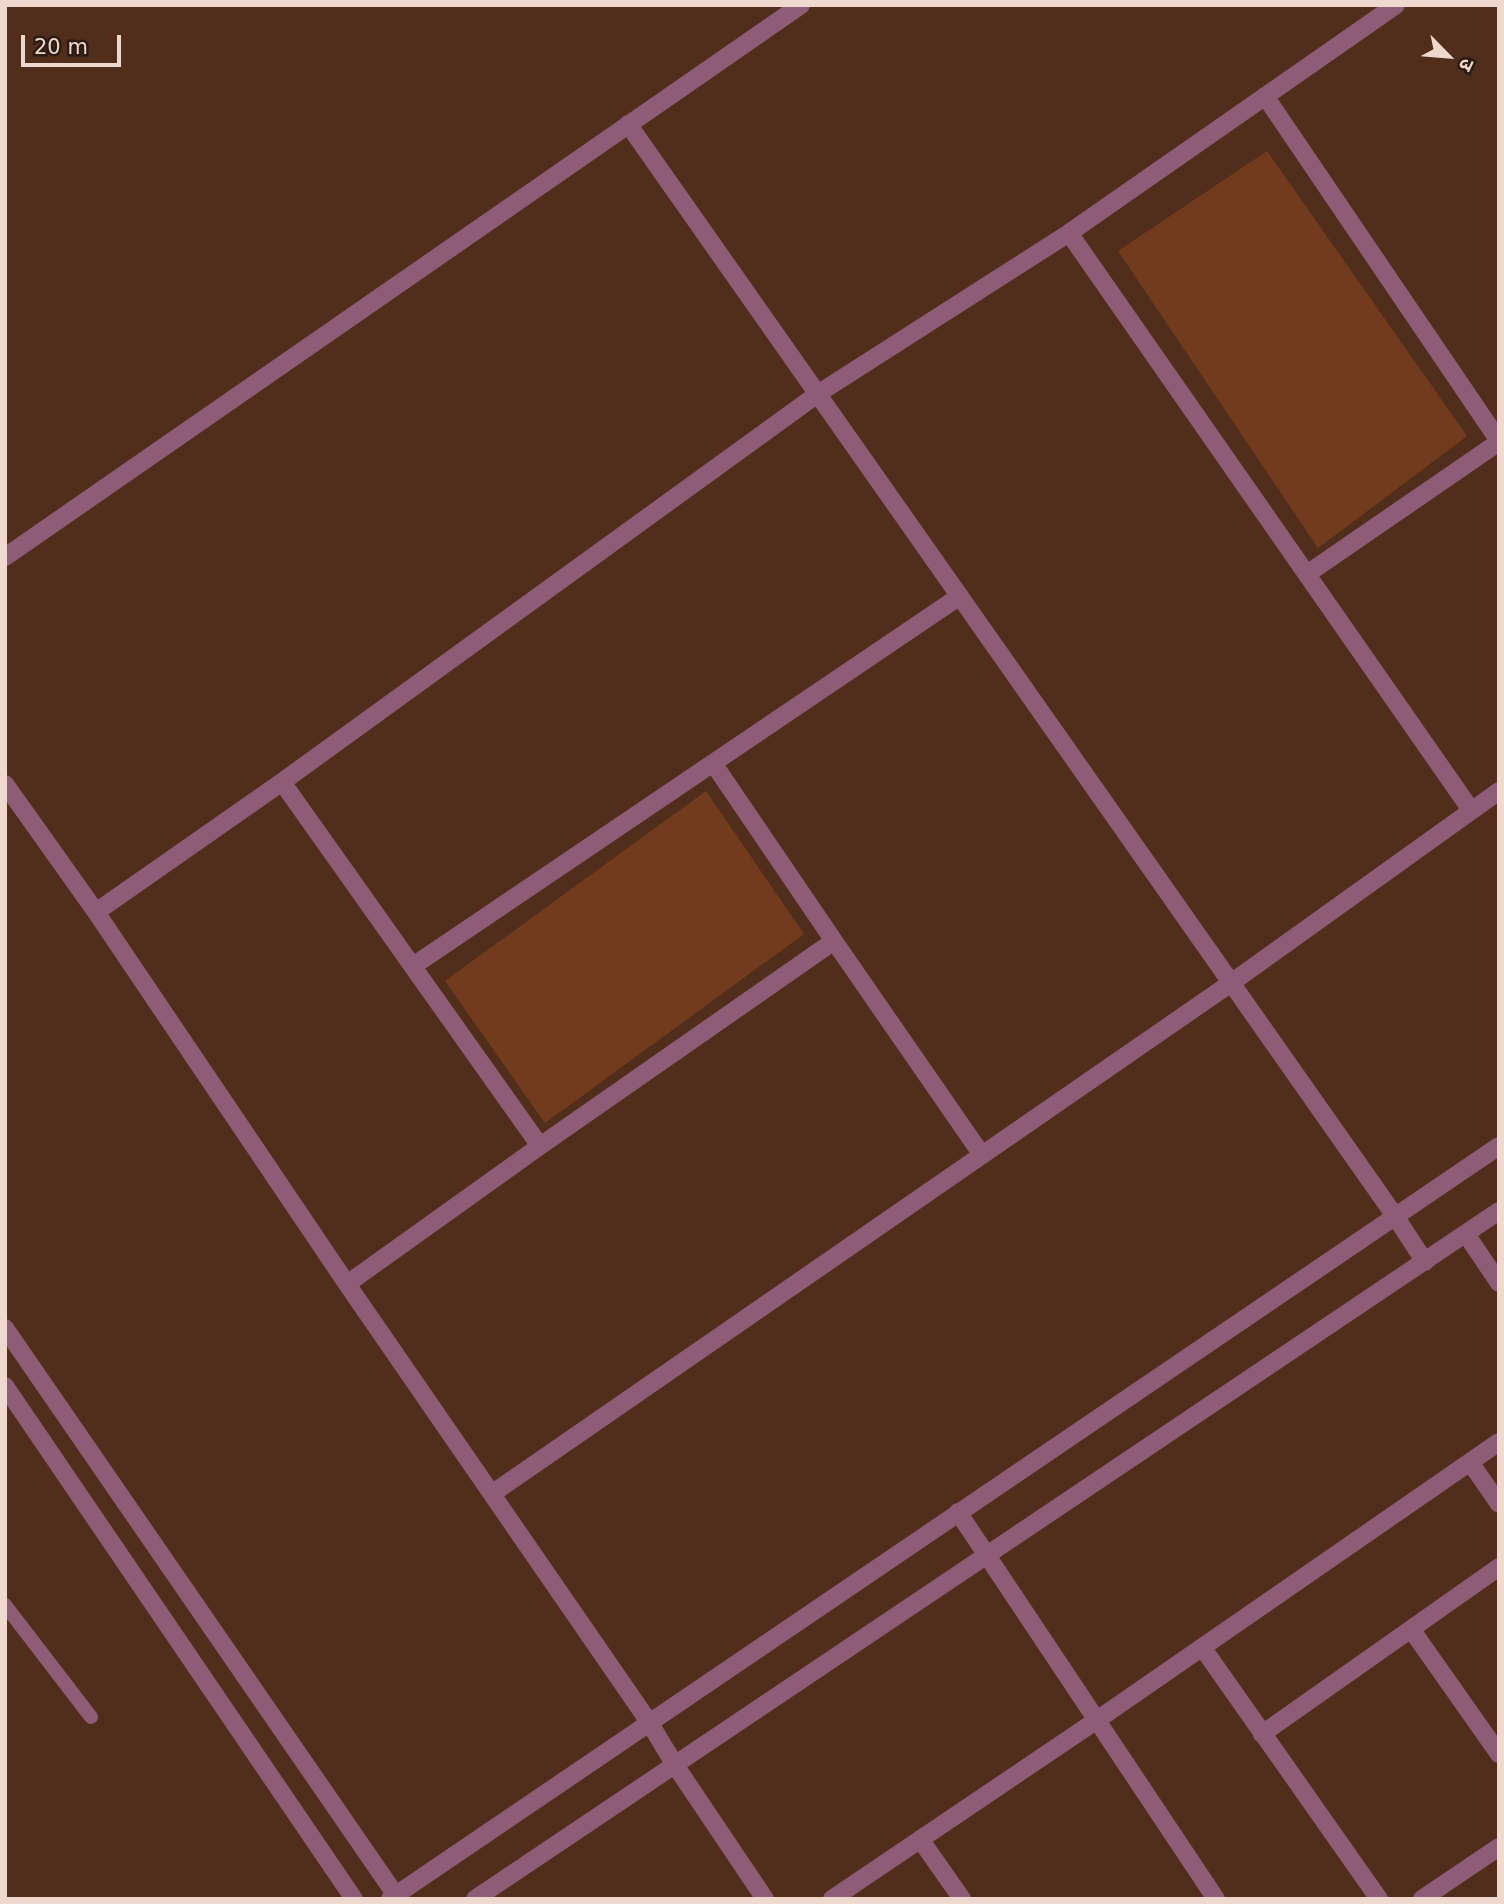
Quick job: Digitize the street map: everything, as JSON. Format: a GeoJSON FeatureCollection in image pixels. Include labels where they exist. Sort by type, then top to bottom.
{"type":"FeatureCollection","features":[{"type":"Feature","properties":{"kind":"street"},"geometry":{"type":"LineString","coordinates":[[5,557],[801,5]]}},
{"type":"Feature","properties":{"kind":"street"},"geometry":{"type":"LineString","coordinates":[[96,912],[282,782],[819,393],[1069,233],[1396,5]]}},
{"type":"Feature","properties":{"kind":"street"},"geometry":{"type":"LineString","coordinates":[[1265,96],[1499,441],[1307,574]]}},
{"type":"Feature","properties":{"kind":"street"},"geometry":{"type":"LineString","coordinates":[[628,124],[819,393],[1425,1262]]}},
{"type":"Feature","properties":{"kind":"street"},"geometry":{"type":"LineString","coordinates":[[1069,233],[1471,810]]}},
{"type":"Feature","properties":{"kind":"street"},"geometry":{"type":"LineString","coordinates":[[413,966],[960,596]]}},
{"type":"Feature","properties":{"kind":"street"},"geometry":{"type":"LineString","coordinates":[[713,763],[982,1155]]}},
{"type":"Feature","properties":{"kind":"street"},"geometry":{"type":"LineString","coordinates":[[282,782],[540,1146]]}},
{"type":"Feature","properties":{"kind":"street"},"geometry":{"type":"LineString","coordinates":[[5,784],[96,912],[347,1284],[493,1493],[649,1722],[765,1899]]}},
{"type":"Feature","properties":{"kind":"street"},"geometry":{"type":"LineString","coordinates":[[493,1493],[1231,983],[1499,791]]}},
{"type":"Feature","properties":{"kind":"street"},"geometry":{"type":"LineString","coordinates":[[347,1284],[834,941]]}},
{"type":"Feature","properties":{"kind":"street"},"geometry":{"type":"LineString","coordinates":[[5,1328],[393,1897],[1499,1146]]}},
{"type":"Feature","properties":{"kind":"street"},"geometry":{"type":"LineString","coordinates":[[475,1899],[1499,1211]]}},
{"type":"Feature","properties":{"kind":"street"},"geometry":{"type":"LineString","coordinates":[[1466,1234],[1499,1283]]}},
{"type":"Feature","properties":{"kind":"street"},"geometry":{"type":"LineString","coordinates":[[5,1386],[354,1899]]}},
{"type":"Feature","properties":{"kind":"street"},"geometry":{"type":"LineString","coordinates":[[832,1899],[1097,1720],[1499,1442]]}},
{"type":"Feature","properties":{"kind":"street"},"geometry":{"type":"LineString","coordinates":[[1471,1462],[1499,1504]]}},
{"type":"Feature","properties":{"kind":"street"},"geometry":{"type":"LineString","coordinates":[[958,1512],[1216,1899]]}},
{"type":"Feature","properties":{"kind":"street"},"geometry":{"type":"LineString","coordinates":[[1262,1734],[1499,1567]]}},
{"type":"Feature","properties":{"kind":"street"},"geometry":{"type":"LineString","coordinates":[[1411,1629],[1499,1754]]}},
{"type":"Feature","properties":{"kind":"street"},"geometry":{"type":"LineString","coordinates":[[1202,1647],[1379,1899]]}},
{"type":"Feature","properties":{"kind":"street"},"geometry":{"type":"LineString","coordinates":[[920,1839],[962,1899]]}},
{"type":"Feature","properties":{"kind":"street"},"geometry":{"type":"LineString","coordinates":[[1422,1899],[1499,1847]]}},
{"type":"Feature","properties":{"kind":"lane"},"geometry":{"type":"LineString","coordinates":[[5,1605],[91,1717]]}},
{"type":"Feature","properties":{"kind":"shaded area"},"geometry":{"type":"Polygon","coordinates":[[[1267,151],[1467,436],[1318,548],[1118,251],[1267,151]]]}},
{"type":"Feature","properties":{"kind":"shaded area"},"geometry":{"type":"Polygon","coordinates":[[[706,791],[804,934],[545,1123],[445,981],[706,791]]]}}]}
